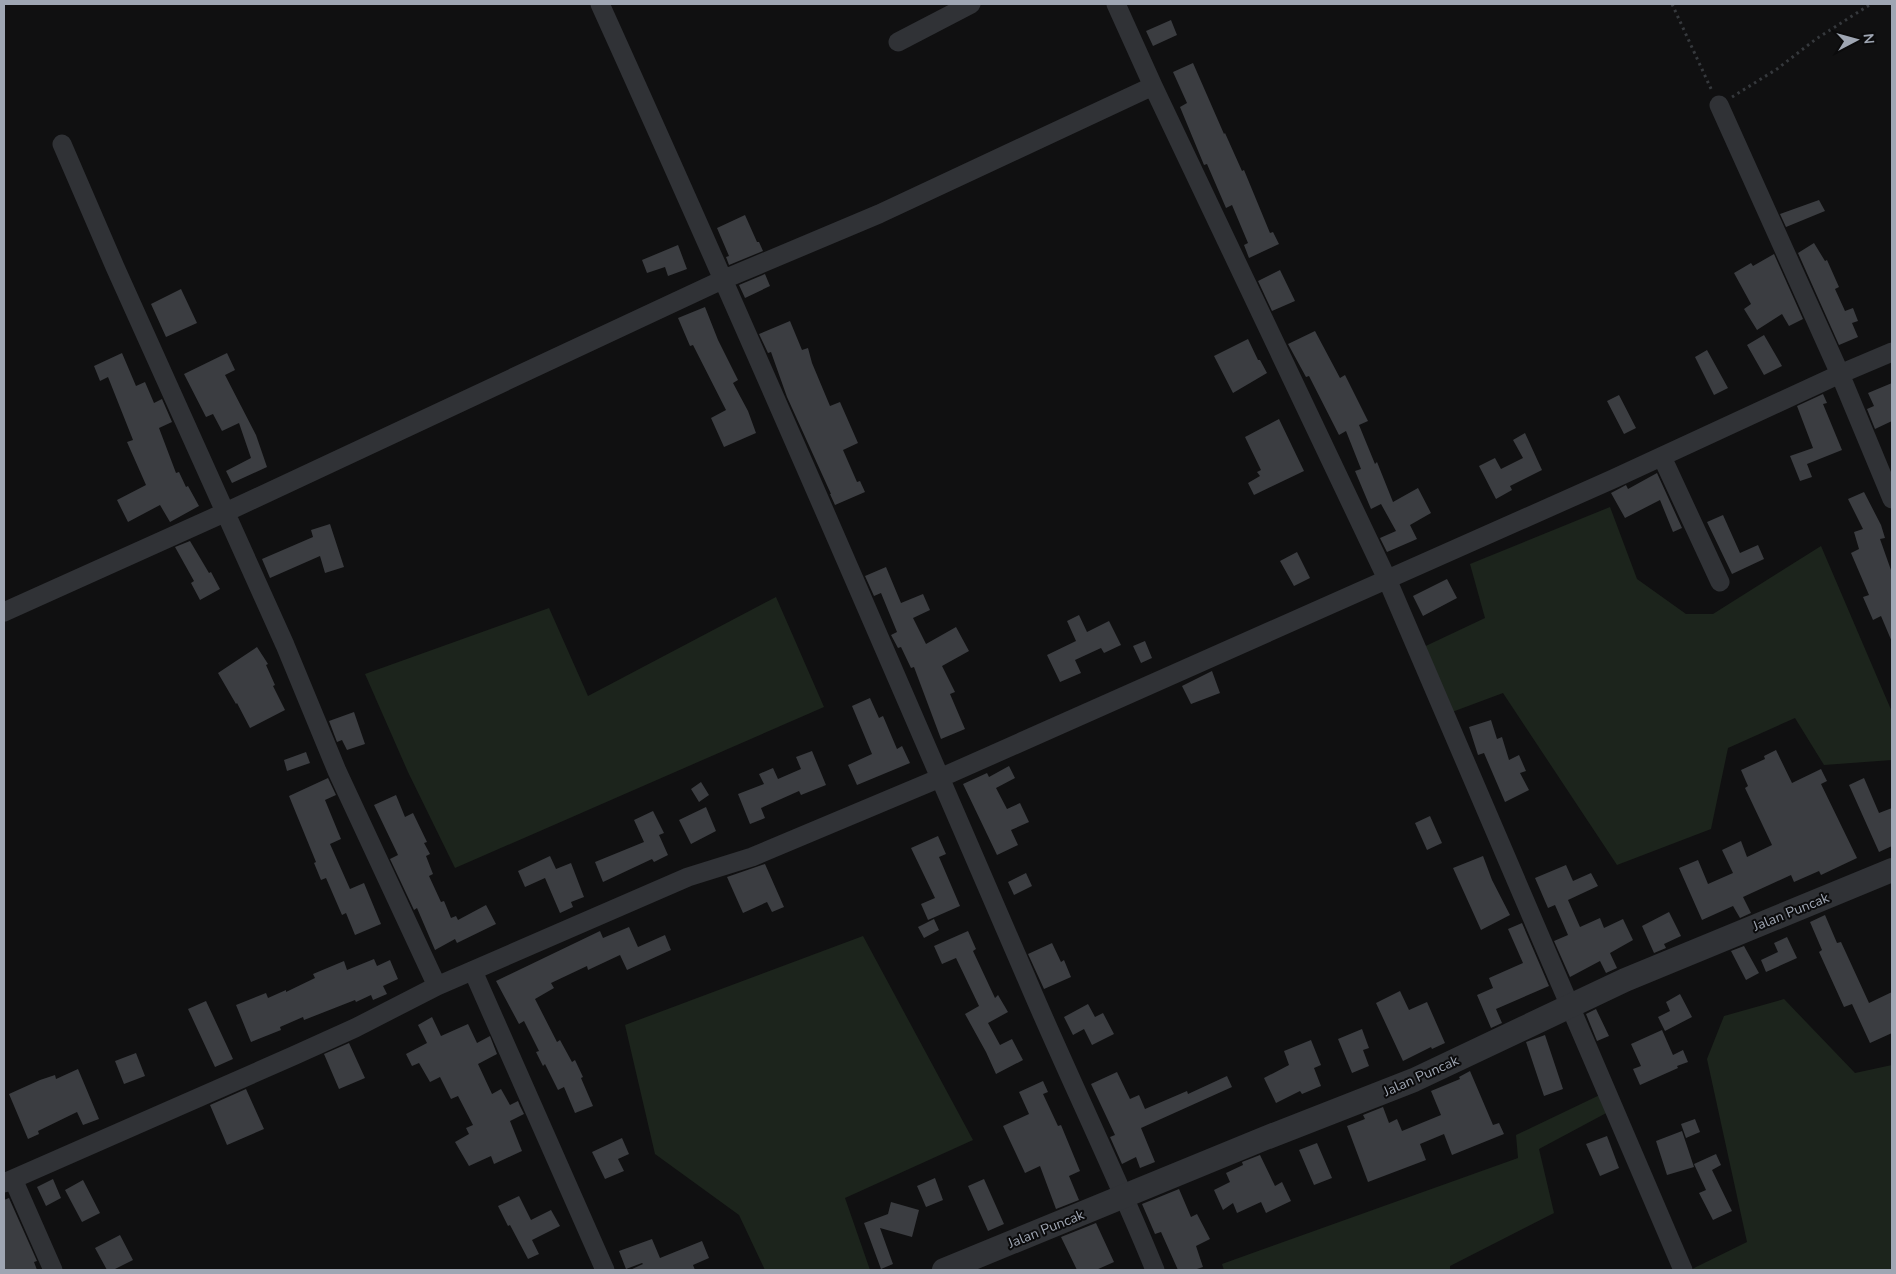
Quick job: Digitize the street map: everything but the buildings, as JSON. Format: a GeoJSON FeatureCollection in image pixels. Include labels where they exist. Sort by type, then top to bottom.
{"type":"FeatureCollection","features":[{"type":"Feature","properties":{"kind":"street"},"geometry":{"type":"LineString","coordinates":[[600,4],[1032,992],[1125,1196],[1156,1270]]}},
{"type":"Feature","properties":{"kind":"street"},"geometry":{"type":"LineString","coordinates":[[898,42],[971,4]]}},
{"type":"Feature","properties":{"kind":"street"},"geometry":{"type":"LineString","coordinates":[[1116,4],[1387,579],[1568,1006],[1683,1270]]}},
{"type":"Feature","properties":{"kind":"street"},"geometry":{"type":"LineString","coordinates":[[4,612],[226,512],[722,280],[879,214],[1153,86]]}},
{"type":"Feature","properties":{"kind":"street"},"geometry":{"type":"LineString","coordinates":[[1719,105],[1840,374],[1892,499]]}},
{"type":"Feature","properties":{"kind":"street"},"geometry":{"type":"LineString","coordinates":[[62,144],[115,267],[285,645],[337,771],[437,986]]}},
{"type":"Feature","properties":{"kind":"street"},"geometry":{"type":"LineString","coordinates":[[53,1270],[8,1181],[346,1032],[437,986],[688,877],[765,852],[940,778],[1662,457],[1840,374],[1892,352]]}},
{"type":"Feature","properties":{"kind":"street"},"geometry":{"type":"LineString","coordinates":[[1662,457],[1720,582]]}},
{"type":"Feature","properties":{"kind":"street","name":"Jalan Puncak"},"geometry":{"type":"LineString","coordinates":[[944,1270],[1263,1139],[1414,1080],[1568,1006],[1681,956],[1892,870]]}},
{"type":"Feature","properties":{"kind":"street"},"geometry":{"type":"LineString","coordinates":[[473,971],[605,1270]]}},
{"type":"Feature","properties":{"kind":"path"},"geometry":{"type":"LineString","coordinates":[[1672,4],[1719,105],[1777,69],[1816,39],[1870,4]]}},
{"type":"Feature","properties":{"kind":"shaded area"},"geometry":{"type":"Polygon","coordinates":[[[1610,507],[1637,579],[1686,614],[1713,614],[1821,546],[1892,712],[1892,760],[1824,765],[1795,718],[1728,748],[1711,829],[1617,865],[1503,693],[1444,715],[1413,652],[1485,618],[1470,564],[1610,507]]]}},
{"type":"Feature","properties":{"kind":"shaded area"},"geometry":{"type":"Polygon","coordinates":[[[776,597],[824,707],[455,868],[408,772],[365,674],[549,608],[588,696],[776,597]]]}},
{"type":"Feature","properties":{"kind":"shaded area"},"geometry":{"type":"Polygon","coordinates":[[[863,936],[973,1140],[845,1198],[870,1270],[765,1270],[739,1215],[655,1154],[625,1025],[863,936]]]}},
{"type":"Feature","properties":{"kind":"shaded area"},"geometry":{"type":"Polygon","coordinates":[[[1784,999],[1855,1073],[1892,1065],[1892,1270],[1690,1270],[1747,1242],[1707,1059],[1724,1016],[1784,999]]]}},
{"type":"Feature","properties":{"kind":"shaded area"},"geometry":{"type":"Polygon","coordinates":[[[1606,1092],[1610,1111],[1539,1149],[1554,1213],[1450,1266],[1450,1270],[1224,1270],[1222,1264],[1518,1158],[1516,1135],[1606,1092]]]}}]}
